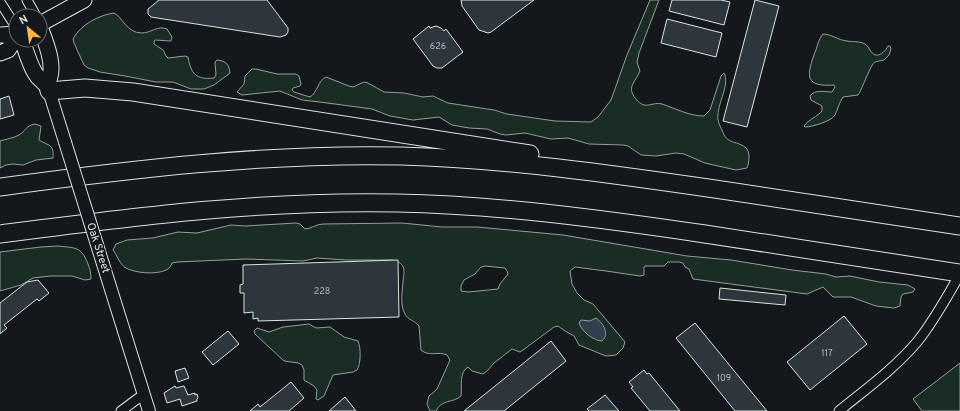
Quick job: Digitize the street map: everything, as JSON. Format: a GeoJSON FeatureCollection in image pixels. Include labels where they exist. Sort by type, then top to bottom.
{"type":"FeatureCollection","features":[{"type":"Feature","properties":{"kind":"highway"},"geometry":{"type":"LineString","coordinates":[[48,88],[85,88],[133,92],[505,150],[564,162],[594,171]]}},
{"type":"Feature","properties":{"kind":"highway"},"geometry":{"type":"LineString","coordinates":[[0,186],[185,164],[331,156],[401,156],[475,160],[594,171],[960,226]]}},
{"type":"Feature","properties":{"kind":"highway"},"geometry":{"type":"LineString","coordinates":[[0,234],[166,213],[239,207],[349,202],[442,204],[515,209],[611,220],[960,273]]}},
{"type":"Feature","properties":{"kind":"main road"},"geometry":{"type":"LineString","coordinates":[[48,20],[84,0]]}},
{"type":"Feature","properties":{"kind":"main road"},"geometry":{"type":"LineString","coordinates":[[0,53],[9,48]]}},
{"type":"Feature","properties":{"kind":"main road","name":"Oak Street"},"geometry":{"type":"LineString","coordinates":[[25,48],[34,72],[48,88]]}},
{"type":"Feature","properties":{"kind":"main road"},"geometry":{"type":"LineString","coordinates":[[47,48],[52,68],[48,88]]}},
{"type":"Feature","properties":{"kind":"street"},"geometry":{"type":"LineString","coordinates":[[0,2],[8,14]]}},
{"type":"Feature","properties":{"kind":"street","name":"Oak Street"},"geometry":{"type":"LineString","coordinates":[[48,88],[149,411]]}},
{"type":"Feature","properties":{"kind":"street"},"geometry":{"type":"LineString","coordinates":[[840,411],[909,352],[930,325],[960,273]]}},
{"type":"Feature","properties":{"kind":"street"},"geometry":{"type":"LineString","coordinates":[[121,411],[144,394]]}},
{"type":"Feature","properties":{"kind":"green space"},"geometry":{"type":"Polygon","coordinates":[[[650,0],[659,0],[639,53],[637,62],[640,71],[632,85],[633,95],[644,105],[660,104],[688,114],[704,116],[710,110],[721,76],[724,73],[726,83],[719,110],[718,121],[726,138],[747,149],[749,157],[747,168],[736,170],[705,163],[684,154],[676,153],[656,156],[641,155],[628,146],[623,145],[589,144],[568,138],[551,139],[525,133],[506,135],[487,129],[452,125],[439,117],[413,120],[390,116],[372,109],[302,100],[280,91],[242,95],[237,92],[244,84],[245,76],[252,69],[256,69],[277,74],[296,74],[299,76],[301,84],[292,90],[310,97],[313,95],[321,81],[326,77],[353,87],[364,82],[384,92],[404,93],[423,97],[433,96],[448,103],[494,110],[507,114],[555,121],[591,122],[598,117],[611,100],[627,55],[650,0]]]}},
{"type":"Feature","properties":{"kind":"green space"},"geometry":{"type":"Polygon","coordinates":[[[114,13],[128,28],[137,32],[145,33],[161,28],[167,29],[172,37],[171,41],[155,40],[154,44],[163,50],[168,58],[188,57],[195,75],[203,78],[214,78],[216,75],[215,62],[217,60],[223,61],[229,67],[230,73],[214,85],[204,89],[191,89],[173,82],[156,82],[100,72],[88,68],[84,65],[73,39],[80,29],[96,18],[114,13]]]}},
{"type":"Feature","properties":{"kind":"green space"},"geometry":{"type":"Polygon","coordinates":[[[823,34],[844,40],[863,43],[867,45],[872,53],[876,55],[885,51],[888,46],[890,46],[891,49],[889,55],[884,60],[873,64],[858,95],[843,97],[835,115],[830,119],[817,125],[805,127],[804,126],[806,124],[822,111],[822,106],[811,100],[810,96],[814,92],[832,92],[835,87],[834,85],[818,84],[813,82],[809,75],[811,63],[823,34]]]}},
{"type":"Feature","properties":{"kind":"green space"},"geometry":{"type":"Polygon","coordinates":[[[35,124],[41,126],[39,140],[52,148],[53,158],[36,160],[23,165],[6,165],[0,168],[0,141],[17,136],[27,127],[35,124]]]}},
{"type":"Feature","properties":{"kind":"green space"},"geometry":{"type":"Polygon","coordinates":[[[296,223],[300,224],[305,229],[323,224],[402,223],[442,227],[477,227],[563,235],[687,256],[731,260],[826,274],[836,277],[850,276],[879,282],[908,285],[915,289],[913,292],[903,294],[901,297],[900,306],[894,308],[876,306],[851,297],[833,297],[823,287],[807,294],[693,279],[689,269],[685,267],[683,263],[679,262],[668,262],[664,266],[645,266],[644,275],[640,276],[575,267],[570,271],[572,284],[577,293],[584,300],[593,304],[625,342],[623,348],[616,355],[606,356],[579,345],[574,336],[558,326],[554,327],[520,352],[512,349],[483,374],[472,371],[468,367],[465,369],[462,376],[461,396],[455,400],[444,403],[438,407],[436,411],[430,411],[427,404],[429,396],[437,389],[450,360],[447,355],[430,354],[421,350],[419,326],[406,316],[402,307],[404,268],[401,264],[393,260],[346,260],[317,258],[303,261],[246,259],[177,262],[172,263],[168,269],[162,272],[146,273],[130,270],[124,267],[113,250],[116,244],[127,240],[153,238],[178,232],[197,233],[231,225],[245,226],[296,223]],[[481,267],[475,274],[464,280],[461,286],[461,291],[468,292],[498,289],[508,274],[505,268],[481,267]]]}},
{"type":"Feature","properties":{"kind":"green space"},"geometry":{"type":"Polygon","coordinates":[[[58,246],[77,249],[83,254],[88,264],[91,279],[85,280],[72,276],[33,278],[21,285],[0,291],[0,252],[58,246]]]}},
{"type":"Feature","properties":{"kind":"green space"},"geometry":{"type":"Polygon","coordinates":[[[309,324],[316,328],[330,327],[344,337],[358,341],[360,348],[360,360],[357,370],[333,375],[324,396],[318,400],[316,399],[317,390],[314,386],[304,380],[304,370],[302,365],[284,361],[255,334],[254,331],[257,328],[269,332],[283,327],[309,324]]]}},
{"type":"Feature","properties":{"kind":"green space"},"geometry":{"type":"Polygon","coordinates":[[[960,363],[960,411],[922,411],[913,399],[960,363]]]}},
{"type":"Feature","properties":{"kind":"water"},"geometry":{"type":"Polygon","coordinates":[[[596,318],[605,329],[605,335],[602,341],[588,335],[579,323],[581,320],[590,321],[596,318]]]}},
{"type":"Feature","properties":{"kind":"building"},"geometry":{"type":"Polygon","coordinates":[[[159,0],[267,0],[288,28],[288,32],[286,35],[280,37],[151,17],[148,14],[148,9],[159,0]]]}},
{"type":"Feature","properties":{"kind":"building"},"geometry":{"type":"Polygon","coordinates":[[[461,0],[534,0],[488,33],[479,30],[462,6],[461,0]]]}},
{"type":"Feature","properties":{"kind":"building"},"geometry":{"type":"Polygon","coordinates":[[[672,0],[721,0],[730,2],[724,25],[669,11],[672,0]]]}},
{"type":"Feature","properties":{"kind":"building"},"geometry":{"type":"Polygon","coordinates":[[[755,0],[779,6],[747,127],[723,121],[755,0]]]}},
{"type":"Feature","properties":{"kind":"building"},"geometry":{"type":"Polygon","coordinates":[[[667,19],[722,33],[716,57],[661,43],[667,19]]]}},
{"type":"Feature","properties":{"kind":"building"},"geometry":{"type":"Polygon","coordinates":[[[429,26],[430,28],[436,26],[444,31],[446,29],[463,52],[442,68],[433,66],[413,39],[429,26]]]}},
{"type":"Feature","properties":{"kind":"building"},"geometry":{"type":"Polygon","coordinates":[[[9,96],[14,115],[0,119],[0,99],[9,96]]]}},
{"type":"Feature","properties":{"kind":"building"},"geometry":{"type":"Polygon","coordinates":[[[398,260],[399,317],[258,321],[258,318],[253,319],[253,312],[244,313],[244,293],[240,293],[240,285],[243,284],[243,265],[398,260]]]}},
{"type":"Feature","properties":{"kind":"building"},"geometry":{"type":"Polygon","coordinates":[[[38,280],[49,293],[39,301],[37,299],[4,325],[7,328],[0,334],[0,303],[27,282],[38,280]]]}},
{"type":"Feature","properties":{"kind":"building"},"geometry":{"type":"Polygon","coordinates":[[[720,288],[786,295],[785,305],[719,299],[720,288]]]}},
{"type":"Feature","properties":{"kind":"building"},"geometry":{"type":"Polygon","coordinates":[[[844,316],[867,344],[810,390],[787,362],[844,316]]]}},
{"type":"Feature","properties":{"kind":"building"},"geometry":{"type":"Polygon","coordinates":[[[695,323],[767,411],[735,411],[676,338],[695,323]]]}},
{"type":"Feature","properties":{"kind":"building"},"geometry":{"type":"Polygon","coordinates":[[[228,331],[239,344],[213,365],[202,352],[228,331]]]}},
{"type":"Feature","properties":{"kind":"building"},"geometry":{"type":"Polygon","coordinates":[[[551,341],[566,361],[504,411],[464,411],[551,341]]]}},
{"type":"Feature","properties":{"kind":"building"},"geometry":{"type":"Polygon","coordinates":[[[185,368],[189,378],[178,382],[175,371],[185,368]]]}},
{"type":"Feature","properties":{"kind":"building"},"geometry":{"type":"Polygon","coordinates":[[[644,370],[647,374],[649,373],[680,411],[650,411],[631,388],[633,387],[629,382],[644,370]]]}},
{"type":"Feature","properties":{"kind":"building"},"geometry":{"type":"Polygon","coordinates":[[[291,382],[304,398],[289,411],[250,411],[258,404],[260,407],[291,382]]]}},
{"type":"Feature","properties":{"kind":"building"},"geometry":{"type":"Polygon","coordinates":[[[175,386],[176,388],[184,386],[188,395],[195,393],[195,395],[197,394],[197,401],[182,406],[180,399],[167,403],[164,393],[175,386]]]}},
{"type":"Feature","properties":{"kind":"building"},"geometry":{"type":"Polygon","coordinates":[[[605,395],[619,411],[589,411],[587,409],[605,395]]]}},
{"type":"Feature","properties":{"kind":"building"},"geometry":{"type":"Polygon","coordinates":[[[345,397],[356,411],[329,411],[345,397]]]}}]}
